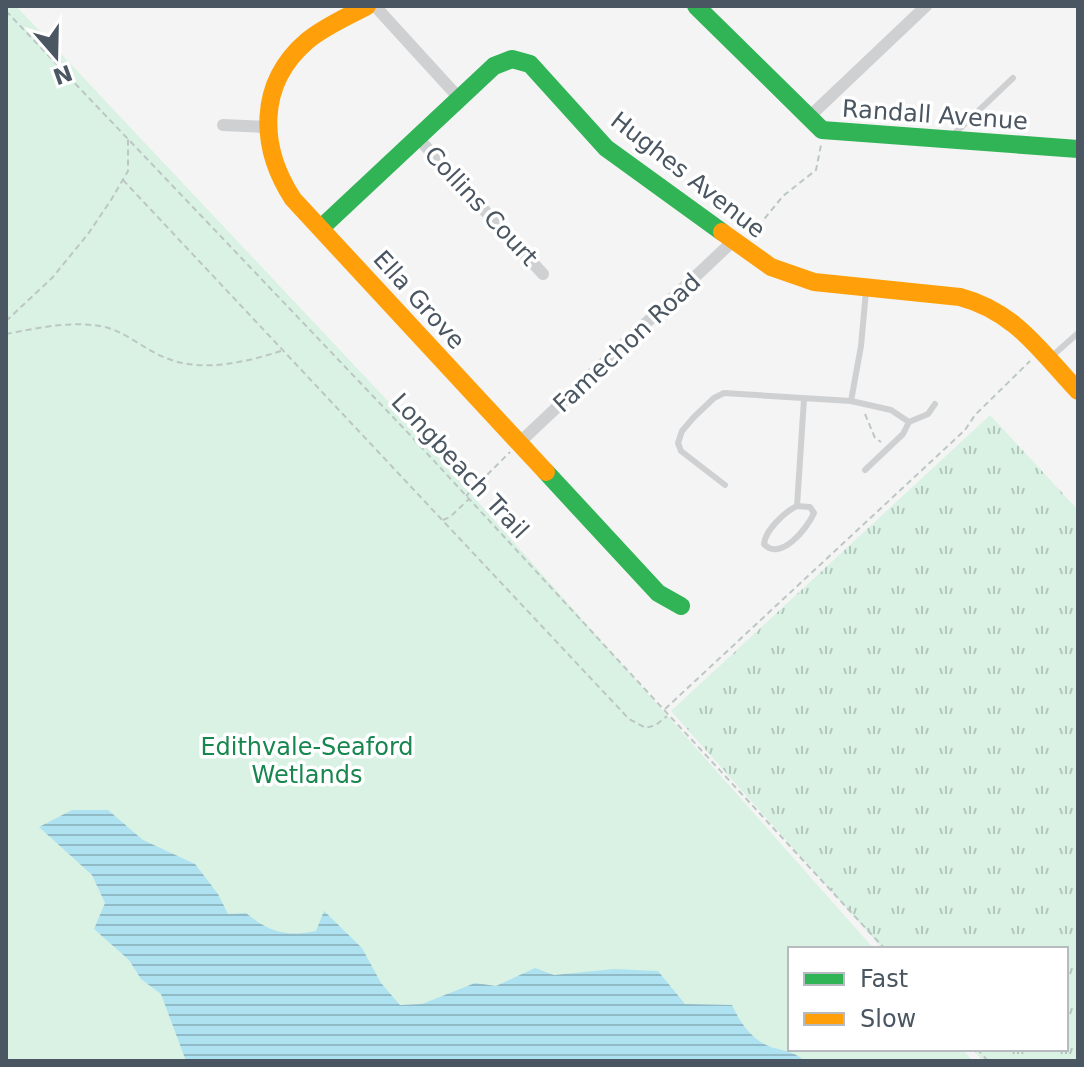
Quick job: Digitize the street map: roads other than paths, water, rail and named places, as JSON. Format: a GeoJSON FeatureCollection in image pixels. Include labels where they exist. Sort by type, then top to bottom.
{"type":"FeatureCollection","features":[{"type":"Feature","properties":{"kind":"street","name":"Ella Grove"},"geometry":{"type":"LineString","coordinates":[[367,6],[308,40],[290,59],[272,95],[266,135],[276,172],[293,199],[424,343],[658,593],[681,606]]}},
{"type":"Feature","properties":{"kind":"street"},"geometry":{"type":"LineString","coordinates":[[375,6],[459,98]]}},
{"type":"Feature","properties":{"kind":"street","name":"Randall Avenue"},"geometry":{"type":"LineString","coordinates":[[696,6],[820,128],[1078,149]]}},
{"type":"Feature","properties":{"kind":"street"},"geometry":{"type":"LineString","coordinates":[[808,118],[926,6]]}},
{"type":"Feature","properties":{"kind":"street","name":"Hughes Avenue"},"geometry":{"type":"LineString","coordinates":[[321,228],[459,98],[504,59],[514,59],[530,64],[606,148],[771,267],[814,282],[960,297],[980,302],[1010,319],[1078,391]]}},
{"type":"Feature","properties":{"kind":"street"},"geometry":{"type":"LineString","coordinates":[[223,125],[268,127]]}},
{"type":"Feature","properties":{"kind":"street","name":"Collins Court"},"geometry":{"type":"LineString","coordinates":[[418,138],[543,274]]}},
{"type":"Feature","properties":{"kind":"street","name":"Famechon Road"},"geometry":{"type":"LineString","coordinates":[[519,443],[737,245]]}},
{"type":"Feature","properties":{"kind":"lane"},"geometry":{"type":"LineString","coordinates":[[947,140],[1013,78]]}},
{"type":"Feature","properties":{"kind":"lane"},"geometry":{"type":"LineString","coordinates":[[851,401],[861,346],[866,287]]}},
{"type":"Feature","properties":{"kind":"lane"},"geometry":{"type":"LineString","coordinates":[[1047,355],[1078,333]]}},
{"type":"Feature","properties":{"kind":"lane"},"geometry":{"type":"LineString","coordinates":[[725,485],[692,461],[678,446],[681,433],[697,413],[724,393],[851,401],[891,410],[909,422]]}},
{"type":"Feature","properties":{"kind":"lane"},"geometry":{"type":"LineString","coordinates":[[797,506],[804,399]]}},
{"type":"Feature","properties":{"kind":"lane"},"geometry":{"type":"LineString","coordinates":[[865,470],[903,434],[909,422],[928,414],[935,404]]}},
{"type":"Feature","properties":{"kind":"lane"},"geometry":{"type":"LineString","coordinates":[[797,506],[814,509],[809,525],[781,550],[768,549],[764,544],[765,537],[786,513],[797,506]]}},
{"type":"Feature","properties":{"kind":"water"},"geometry":{"type":"Polygon","coordinates":[[[72,810],[108,810],[143,840],[195,864],[218,894],[228,914],[246,913],[270,929],[296,933],[316,931],[324,911],[362,948],[381,983],[400,1005],[422,1004],[475,983],[496,986],[535,968],[554,975],[614,969],[658,971],[685,1004],[732,1005],[745,1027],[758,1040],[805,1061],[186,1061],[161,994],[141,979],[129,960],[94,929],[105,903],[92,875],[39,827],[72,810]]]}},
{"type":"Feature","properties":{"kind":"park label","name":"Edithvale-Seaford Wetlands"},"geometry":{"type":"Point","coordinates":[307,761]}}]}
